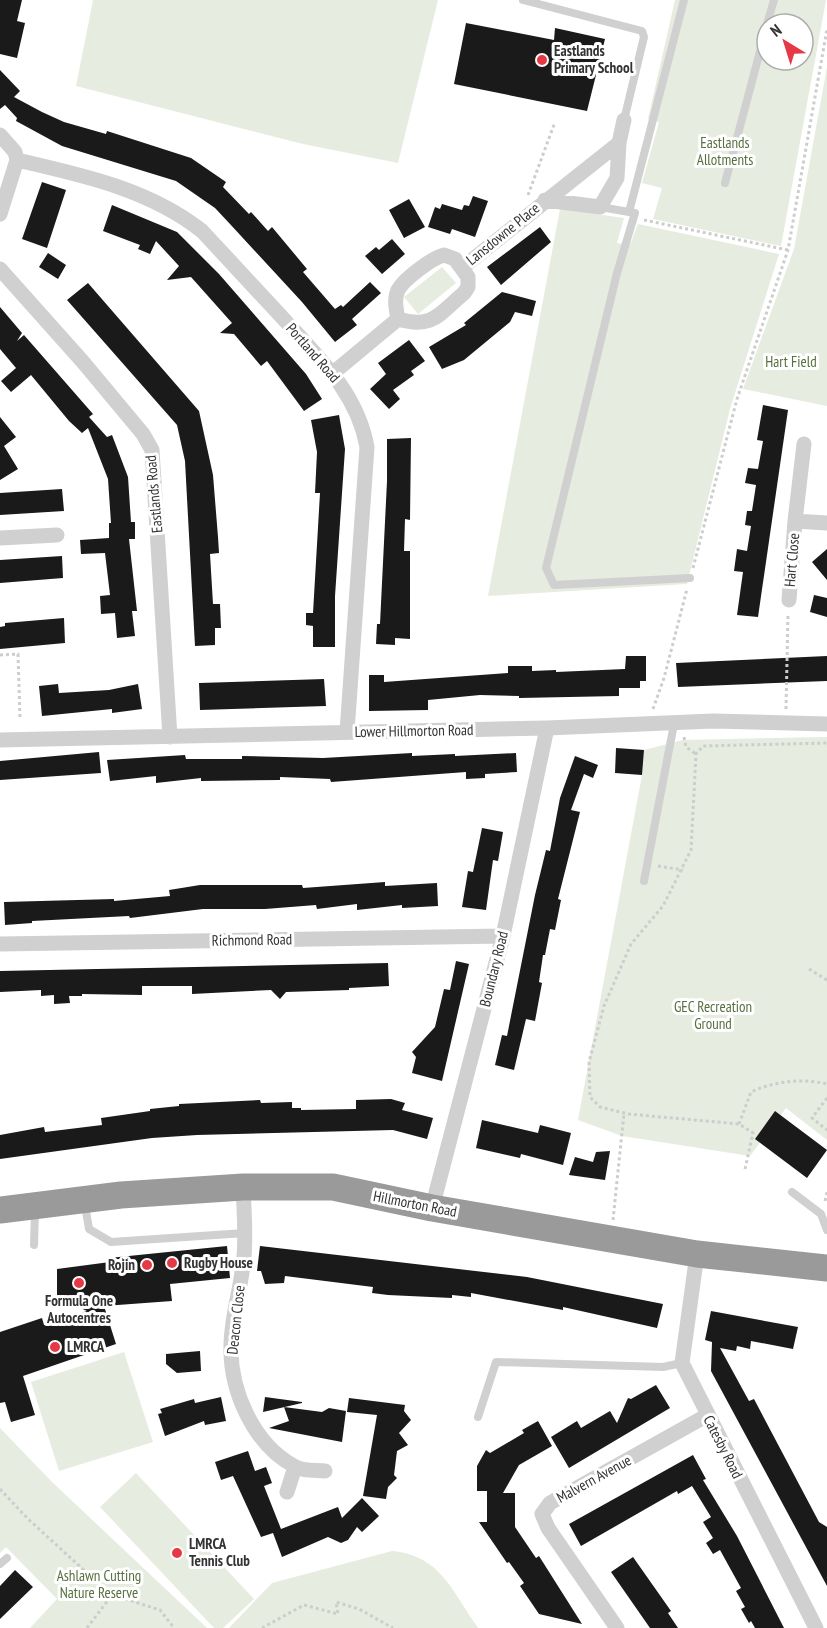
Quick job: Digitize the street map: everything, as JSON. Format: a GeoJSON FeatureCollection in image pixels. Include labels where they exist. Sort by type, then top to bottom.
{"type":"FeatureCollection","features":[{"type":"Feature","properties":{"kind":"highway","name":"Hillmorton Road"},"geometry":{"type":"LineString","coordinates":[[0,1210],[84,1199],[243,1188],[333,1187],[432,1208],[696,1254],[827,1268]]}},
{"type":"Feature","properties":{"kind":"street"},"geometry":{"type":"LineString","coordinates":[[600,207],[617,178],[619,143],[624,120]]}},
{"type":"Feature","properties":{"kind":"street"},"geometry":{"type":"LineString","coordinates":[[0,135],[15,152],[17,160],[0,214]]}},
{"type":"Feature","properties":{"kind":"street","name":"Lansdowne Place"},"geometry":{"type":"LineString","coordinates":[[462,268],[544,200],[619,143]]}},
{"type":"Feature","properties":{"kind":"street","name":"Portland Road"},"geometry":{"type":"LineString","coordinates":[[17,160],[79,174],[159,201],[182,214],[202,231],[333,373],[353,402],[363,426],[367,447],[347,732]]}},
{"type":"Feature","properties":{"kind":"street","name":"Lansdowne Place"},"geometry":{"type":"LineString","coordinates":[[544,200],[600,207]]}},
{"type":"Feature","properties":{"kind":"street","name":"Lansdowne Place"},"geometry":{"type":"LineString","coordinates":[[444,255],[455,259],[468,276],[468,287],[464,293],[428,323],[414,324],[398,319],[395,302],[399,289],[436,257],[444,255]]}},
{"type":"Feature","properties":{"kind":"street","name":"Eastlands Road"},"geometry":{"type":"LineString","coordinates":[[0,269],[144,434],[152,450],[170,737]]}},
{"type":"Feature","properties":{"kind":"street"},"geometry":{"type":"LineString","coordinates":[[333,373],[398,319]]}},
{"type":"Feature","properties":{"kind":"street","name":"Hart Close"},"geometry":{"type":"LineString","coordinates":[[789,600],[804,444]]}},
{"type":"Feature","properties":{"kind":"street","name":"Hart Close"},"geometry":{"type":"LineString","coordinates":[[795,521],[827,523]]}},
{"type":"Feature","properties":{"kind":"street"},"geometry":{"type":"LineString","coordinates":[[0,538],[57,535]]}},
{"type":"Feature","properties":{"kind":"street","name":"Lower Hillmorton Road"},"geometry":{"type":"LineString","coordinates":[[0,740],[647,726],[713,721],[784,725],[827,724]]}},
{"type":"Feature","properties":{"kind":"street","name":"Boundary Road"},"geometry":{"type":"LineString","coordinates":[[432,1208],[503,936],[547,728]]}},
{"type":"Feature","properties":{"kind":"street","name":"Richmond Road"},"geometry":{"type":"LineString","coordinates":[[0,944],[503,936]]}},
{"type":"Feature","properties":{"kind":"street","name":"Deacon Close"},"geometry":{"type":"LineString","coordinates":[[243,1188],[244,1257],[231,1345],[232,1368],[240,1399],[248,1417],[269,1446],[295,1467]]}},
{"type":"Feature","properties":{"kind":"street"},"geometry":{"type":"LineString","coordinates":[[682,1363],[696,1254]]}},
{"type":"Feature","properties":{"kind":"street","name":"Catesby Road"},"geometry":{"type":"LineString","coordinates":[[682,1363],[706,1416],[816,1628]]}},
{"type":"Feature","properties":{"kind":"street","name":"Malvern Avenue"},"geometry":{"type":"LineString","coordinates":[[617,1628],[548,1528],[542,1514],[550,1503],[706,1416]]}},
{"type":"Feature","properties":{"kind":"street"},"geometry":{"type":"LineString","coordinates":[[287,1492],[295,1467],[325,1471]]}},
{"type":"Feature","properties":{"kind":"lane"},"geometry":{"type":"LineString","coordinates":[[524,0],[642,31],[644,37],[624,120]]}},
{"type":"Feature","properties":{"kind":"lane"},"geometry":{"type":"LineString","coordinates":[[684,0],[546,568],[554,585],[690,578]]}},
{"type":"Feature","properties":{"kind":"lane"},"geometry":{"type":"LineString","coordinates":[[724,183],[755,69]]}},
{"type":"Feature","properties":{"kind":"lane"},"geometry":{"type":"LineString","coordinates":[[600,207],[631,215]]}},
{"type":"Feature","properties":{"kind":"lane"},"geometry":{"type":"LineString","coordinates":[[644,881],[679,724]]}},
{"type":"Feature","properties":{"kind":"lane"},"geometry":{"type":"LineString","coordinates":[[792,1192],[821,1214],[827,1230]]}},
{"type":"Feature","properties":{"kind":"lane"},"geometry":{"type":"LineString","coordinates":[[84,1199],[89,1229],[111,1242],[245,1233]]}},
{"type":"Feature","properties":{"kind":"lane"},"geometry":{"type":"LineString","coordinates":[[34,1245],[36,1205]]}},
{"type":"Feature","properties":{"kind":"lane"},"geometry":{"type":"LineString","coordinates":[[478,1417],[496,1362],[663,1367],[682,1363]]}},
{"type":"Feature","properties":{"kind":"lane"},"geometry":{"type":"LineString","coordinates":[[0,1564],[7,1558]]}},
{"type":"Feature","properties":{"kind":"path"},"geometry":{"type":"LineString","coordinates":[[647,726],[664,678],[737,399],[788,250],[827,29]]}},
{"type":"Feature","properties":{"kind":"path"},"geometry":{"type":"LineString","coordinates":[[527,197],[555,122]]}},
{"type":"Feature","properties":{"kind":"path"},"geometry":{"type":"LineString","coordinates":[[631,215],[788,250]]}},
{"type":"Feature","properties":{"kind":"path"},"geometry":{"type":"LineString","coordinates":[[784,725],[789,600]]}},
{"type":"Feature","properties":{"kind":"path"},"geometry":{"type":"LineString","coordinates":[[0,655],[18,654],[20,718]]}},
{"type":"Feature","properties":{"kind":"path"},"geometry":{"type":"LineString","coordinates":[[679,724],[686,747],[696,754]]}},
{"type":"Feature","properties":{"kind":"path"},"geometry":{"type":"LineString","coordinates":[[745,1169],[753,1133],[739,1124],[624,1113],[600,1107],[591,1096],[590,1062],[604,1006],[631,944],[663,906],[691,850],[696,754],[703,746],[827,743]]}},
{"type":"Feature","properties":{"kind":"path"},"geometry":{"type":"LineString","coordinates":[[647,863],[683,870]]}},
{"type":"Feature","properties":{"kind":"path"},"geometry":{"type":"LineString","coordinates":[[809,969],[827,980]]}},
{"type":"Feature","properties":{"kind":"path"},"geometry":{"type":"LineString","coordinates":[[739,1124],[751,1092],[787,1081],[827,1084]]}},
{"type":"Feature","properties":{"kind":"path"},"geometry":{"type":"LineString","coordinates":[[827,1098],[812,1118],[827,1130]]}},
{"type":"Feature","properties":{"kind":"path"},"geometry":{"type":"LineString","coordinates":[[610,1239],[624,1113]]}},
{"type":"Feature","properties":{"kind":"path"},"geometry":{"type":"LineString","coordinates":[[0,1490],[111,1595],[160,1610],[174,1628]]}},
{"type":"Feature","properties":{"kind":"path"},"geometry":{"type":"LineString","coordinates":[[87,1628],[111,1595]]}},
{"type":"Feature","properties":{"kind":"path"},"geometry":{"type":"LineString","coordinates":[[262,1628],[304,1605],[338,1614],[336,1602],[358,1610],[393,1628]]}},
{"type":"Feature","properties":{"kind":"green space"},"geometry":{"type":"Polygon","coordinates":[[[93,0],[438,0],[398,163],[303,144],[76,86],[93,0]]]}},
{"type":"Feature","properties":{"kind":"green space","name":"Eastlands Allotments"},"geometry":{"type":"Polygon","coordinates":[[[675,0],[826,0],[815,60],[815,12],[755,12],[755,72],[813,72],[781,246],[653,219],[662,188],[642,183],[659,122],[648,119],[675,0]]]}},
{"type":"Feature","properties":{"kind":"green space","name":"Hart Field"},"geometry":{"type":"Polygon","coordinates":[[[827,67],[827,406],[743,389],[794,249],[827,67]]]}},
{"type":"Feature","properties":{"kind":"green space"},"geometry":{"type":"Polygon","coordinates":[[[560,209],[624,218],[617,243],[630,245],[638,224],[779,254],[730,409],[687,584],[488,596],[560,209]]]}},
{"type":"Feature","properties":{"kind":"green space"},"geometry":{"type":"Polygon","coordinates":[[[442,267],[456,283],[418,314],[404,297],[442,267]]]}},
{"type":"Feature","properties":{"kind":"green space","name":"GEC Recreation Ground"},"geometry":{"type":"Polygon","coordinates":[[[827,737],[827,1140],[786,1108],[750,1156],[622,1136],[578,1120],[642,775],[644,750],[683,740],[827,737]]]}},
{"type":"Feature","properties":{"kind":"green space"},"geometry":{"type":"Polygon","coordinates":[[[124,1352],[153,1442],[59,1471],[31,1382],[124,1352]]]}},
{"type":"Feature","properties":{"kind":"green space","name":"Ashlawn Cutting Nature Reserve"},"geometry":{"type":"Polygon","coordinates":[[[0,1428],[52,1482],[207,1628],[30,1628],[57,1599],[6,1547],[0,1553],[0,1428]]]}},
{"type":"Feature","properties":{"kind":"green space","name":"LMRCA Tennis Club"},"geometry":{"type":"Polygon","coordinates":[[[136,1473],[254,1599],[223,1628],[214,1628],[100,1507],[136,1473]]]}},
{"type":"Feature","properties":{"kind":"green space"},"geometry":{"type":"Polygon","coordinates":[[[392,1551],[408,1554],[433,1567],[452,1588],[478,1628],[229,1628],[272,1583],[392,1551]]]}},
{"type":"Feature","properties":{"kind":"building"},"geometry":{"type":"Polygon","coordinates":[[[0,0],[22,0],[17,21],[25,23],[17,58],[0,54],[0,0]]]}},
{"type":"Feature","properties":{"kind":"building"},"geometry":{"type":"Polygon","coordinates":[[[466,23],[554,40],[555,28],[605,39],[587,111],[454,84],[466,23]]]}},
{"type":"Feature","properties":{"kind":"building"},"geometry":{"type":"Polygon","coordinates":[[[0,70],[20,91],[14,97],[42,112],[64,122],[106,134],[107,131],[191,158],[226,182],[223,187],[249,214],[251,212],[268,231],[272,227],[307,269],[303,272],[335,309],[341,305],[343,307],[370,282],[381,293],[352,319],[357,325],[335,342],[302,302],[215,208],[176,181],[62,146],[16,121],[17,118],[5,105],[0,109],[0,70]]]}},
{"type":"Feature","properties":{"kind":"building"},"geometry":{"type":"Polygon","coordinates":[[[42,182],[66,190],[47,248],[22,239],[42,182]]]}},
{"type":"Feature","properties":{"kind":"building"},"geometry":{"type":"Polygon","coordinates":[[[473,196],[488,201],[475,237],[452,229],[450,234],[428,227],[435,207],[440,209],[442,204],[462,210],[464,205],[469,206],[473,196]]]}},
{"type":"Feature","properties":{"kind":"building"},"geometry":{"type":"Polygon","coordinates":[[[409,199],[425,227],[404,238],[389,210],[409,199]]]}},
{"type":"Feature","properties":{"kind":"building"},"geometry":{"type":"Polygon","coordinates":[[[112,205],[177,232],[219,274],[306,374],[322,399],[304,411],[267,361],[261,366],[234,334],[220,333],[232,323],[191,277],[167,280],[179,266],[156,241],[150,254],[138,249],[140,245],[103,231],[112,205]]]}},
{"type":"Feature","properties":{"kind":"building"},"geometry":{"type":"Polygon","coordinates":[[[540,227],[551,242],[501,285],[487,267],[540,227]]]}},
{"type":"Feature","properties":{"kind":"building"},"geometry":{"type":"Polygon","coordinates":[[[392,239],[405,254],[382,274],[365,256],[376,247],[379,250],[392,239]]]}},
{"type":"Feature","properties":{"kind":"building"},"geometry":{"type":"Polygon","coordinates":[[[48,253],[66,265],[58,279],[39,267],[48,253]]]}},
{"type":"Feature","properties":{"kind":"building"},"geometry":{"type":"Polygon","coordinates":[[[88,283],[199,411],[213,475],[218,537],[219,553],[210,554],[213,604],[220,604],[221,628],[215,628],[215,645],[195,646],[185,461],[177,425],[67,300],[88,283]]]}},
{"type":"Feature","properties":{"kind":"building"},"geometry":{"type":"Polygon","coordinates":[[[502,292],[536,301],[532,316],[515,312],[510,322],[464,360],[442,369],[429,347],[466,325],[464,323],[502,292]]]}},
{"type":"Feature","properties":{"kind":"building"},"geometry":{"type":"Polygon","coordinates":[[[0,307],[22,333],[17,341],[24,335],[93,414],[89,417],[107,437],[112,435],[128,477],[131,522],[135,522],[135,539],[129,539],[137,611],[132,611],[135,636],[117,638],[115,613],[101,614],[100,596],[110,595],[105,553],[81,554],[80,540],[109,538],[109,523],[111,523],[108,479],[88,428],[82,433],[69,421],[31,375],[11,392],[1,381],[16,368],[0,349],[0,307]]]}},
{"type":"Feature","properties":{"kind":"building"},"geometry":{"type":"Polygon","coordinates":[[[409,340],[425,361],[411,371],[414,375],[393,390],[400,399],[389,409],[370,389],[386,374],[378,363],[409,340]]]}},
{"type":"Feature","properties":{"kind":"building"},"geometry":{"type":"Polygon","coordinates":[[[763,405],[788,410],[758,617],[737,615],[743,572],[734,571],[737,549],[747,551],[751,526],[745,525],[747,511],[752,511],[756,485],[745,483],[748,468],[758,469],[763,441],[757,440],[763,405]]]}},
{"type":"Feature","properties":{"kind":"building"},"geometry":{"type":"Polygon","coordinates":[[[339,415],[345,449],[335,596],[335,647],[313,647],[313,626],[306,625],[306,613],[313,613],[320,493],[315,493],[317,452],[311,420],[339,415]]]}},
{"type":"Feature","properties":{"kind":"building"},"geometry":{"type":"Polygon","coordinates":[[[0,417],[16,437],[4,446],[18,469],[0,480],[0,417]]]}},
{"type":"Feature","properties":{"kind":"building"},"geometry":{"type":"Polygon","coordinates":[[[411,438],[410,520],[405,519],[404,551],[410,551],[410,639],[395,638],[395,645],[376,644],[377,624],[380,624],[387,439],[411,438]]]}},
{"type":"Feature","properties":{"kind":"building"},"geometry":{"type":"Polygon","coordinates":[[[62,489],[64,511],[0,515],[0,493],[62,489]]]}},
{"type":"Feature","properties":{"kind":"building"},"geometry":{"type":"Polygon","coordinates":[[[827,549],[827,580],[812,562],[827,549]]]}},
{"type":"Feature","properties":{"kind":"building"},"geometry":{"type":"Polygon","coordinates":[[[62,556],[63,578],[0,583],[0,560],[62,556]]]}},
{"type":"Feature","properties":{"kind":"building"},"geometry":{"type":"Polygon","coordinates":[[[814,595],[827,598],[827,617],[810,612],[814,595]]]}},
{"type":"Feature","properties":{"kind":"building"},"geometry":{"type":"Polygon","coordinates":[[[64,618],[65,643],[0,649],[0,627],[5,626],[5,623],[64,618]]]}},
{"type":"Feature","properties":{"kind":"building"},"geometry":{"type":"Polygon","coordinates":[[[626,656],[646,656],[646,681],[640,681],[640,688],[619,688],[619,696],[519,698],[519,696],[480,695],[428,700],[428,710],[369,711],[369,675],[384,675],[384,682],[508,673],[508,666],[532,666],[532,671],[556,670],[556,672],[625,669],[626,656]]]}},
{"type":"Feature","properties":{"kind":"building"},"geometry":{"type":"Polygon","coordinates":[[[827,656],[827,681],[678,687],[676,663],[827,656]]]}},
{"type":"Feature","properties":{"kind":"building"},"geometry":{"type":"Polygon","coordinates":[[[324,679],[326,706],[200,710],[199,683],[324,679]]]}},
{"type":"Feature","properties":{"kind":"building"},"geometry":{"type":"Polygon","coordinates":[[[58,684],[59,693],[109,690],[138,684],[142,709],[112,713],[112,709],[42,716],[39,686],[58,684]]]}},
{"type":"Feature","properties":{"kind":"building"},"geometry":{"type":"Polygon","coordinates":[[[616,748],[644,750],[642,775],[615,773],[616,748]]]}},
{"type":"Feature","properties":{"kind":"building"},"geometry":{"type":"Polygon","coordinates":[[[99,752],[101,773],[0,780],[0,761],[99,752]]]}},
{"type":"Feature","properties":{"kind":"building"},"geometry":{"type":"Polygon","coordinates":[[[412,753],[412,756],[455,754],[455,756],[516,753],[517,772],[485,774],[485,778],[466,779],[466,772],[331,782],[330,779],[280,777],[280,780],[201,781],[201,778],[156,783],[156,776],[110,781],[107,760],[185,755],[186,759],[242,759],[242,756],[323,758],[412,753]]]}},
{"type":"Feature","properties":{"kind":"building"},"geometry":{"type":"Polygon","coordinates":[[[575,756],[598,765],[593,778],[584,774],[571,810],[580,812],[558,899],[561,900],[555,930],[550,929],[545,955],[543,955],[539,982],[542,983],[535,1021],[526,1019],[514,1070],[495,1065],[502,1035],[507,1036],[546,850],[550,851],[560,798],[575,756]]]}},
{"type":"Feature","properties":{"kind":"building"},"geometry":{"type":"Polygon","coordinates":[[[482,828],[503,832],[498,861],[493,860],[486,910],[462,907],[468,871],[473,872],[482,828]]]}},
{"type":"Feature","properties":{"kind":"building"},"geometry":{"type":"Polygon","coordinates":[[[385,882],[385,886],[437,883],[438,906],[402,908],[402,905],[357,910],[357,904],[317,909],[316,905],[265,909],[203,909],[130,918],[129,916],[32,921],[32,923],[5,925],[4,902],[114,899],[114,901],[170,896],[169,890],[200,885],[302,885],[303,888],[385,882]]]}},
{"type":"Feature","properties":{"kind":"building"},"geometry":{"type":"Polygon","coordinates":[[[456,961],[469,964],[442,1081],[412,1073],[416,1057],[412,1052],[435,1027],[444,989],[450,990],[456,961]]]}},
{"type":"Feature","properties":{"kind":"building"},"geometry":{"type":"Polygon","coordinates":[[[388,963],[389,986],[286,992],[280,999],[271,990],[192,994],[192,986],[142,986],[142,995],[82,994],[82,996],[69,996],[70,1003],[54,1004],[54,995],[41,996],[41,990],[0,992],[0,971],[388,963]]]}},
{"type":"Feature","properties":{"kind":"building"},"geometry":{"type":"Polygon","coordinates":[[[391,1099],[405,1103],[402,1110],[433,1118],[427,1139],[393,1130],[197,1135],[152,1138],[0,1159],[0,1135],[44,1127],[45,1132],[102,1125],[101,1118],[179,1106],[179,1104],[260,1100],[261,1103],[292,1102],[292,1108],[301,1108],[301,1110],[356,1109],[356,1100],[391,1099]]]}},
{"type":"Feature","properties":{"kind":"building"},"geometry":{"type":"Polygon","coordinates":[[[775,1111],[827,1150],[807,1178],[755,1139],[775,1111]]]}},
{"type":"Feature","properties":{"kind":"building"},"geometry":{"type":"Polygon","coordinates":[[[482,1120],[538,1133],[540,1125],[571,1133],[563,1165],[521,1154],[520,1158],[476,1148],[482,1120]]]}},
{"type":"Feature","properties":{"kind":"building"},"geometry":{"type":"Polygon","coordinates":[[[610,1151],[605,1180],[569,1175],[575,1157],[593,1162],[596,1152],[610,1151]]]}},
{"type":"Feature","properties":{"kind":"building"},"geometry":{"type":"Polygon","coordinates":[[[227,1246],[230,1278],[170,1284],[172,1301],[104,1306],[116,1344],[23,1376],[35,1415],[11,1422],[5,1402],[0,1403],[0,1332],[42,1318],[44,1325],[87,1311],[57,1297],[57,1269],[110,1262],[109,1258],[227,1246]]]}},
{"type":"Feature","properties":{"kind":"building"},"geometry":{"type":"Polygon","coordinates":[[[260,1246],[527,1277],[663,1304],[657,1328],[563,1307],[563,1310],[471,1293],[471,1297],[452,1295],[452,1298],[388,1295],[372,1293],[373,1287],[285,1276],[284,1283],[265,1284],[261,1271],[257,1271],[260,1246]]]}},
{"type":"Feature","properties":{"kind":"building"},"geometry":{"type":"Polygon","coordinates":[[[711,1311],[798,1327],[793,1349],[751,1341],[750,1349],[737,1346],[736,1351],[720,1348],[749,1401],[754,1399],[819,1522],[827,1527],[827,1586],[711,1371],[712,1342],[705,1340],[711,1311]]]}},
{"type":"Feature","properties":{"kind":"building"},"geometry":{"type":"Polygon","coordinates":[[[200,1351],[201,1371],[177,1373],[166,1364],[166,1354],[200,1351]]]}},
{"type":"Feature","properties":{"kind":"building"},"geometry":{"type":"Polygon","coordinates":[[[656,1385],[670,1408],[569,1468],[551,1437],[577,1421],[581,1428],[610,1411],[617,1423],[628,1398],[631,1399],[656,1385]]]}},
{"type":"Feature","properties":{"kind":"building"},"geometry":{"type":"Polygon","coordinates":[[[221,1397],[226,1421],[205,1425],[204,1421],[165,1436],[158,1414],[162,1413],[160,1409],[194,1399],[195,1403],[221,1397]]]}},
{"type":"Feature","properties":{"kind":"building"},"geometry":{"type":"Polygon","coordinates":[[[265,1397],[302,1402],[302,1403],[263,1412],[265,1397]]]}},
{"type":"Feature","properties":{"kind":"building"},"geometry":{"type":"Polygon","coordinates":[[[349,1398],[405,1405],[404,1411],[411,1420],[399,1433],[408,1445],[397,1451],[394,1475],[397,1478],[388,1487],[386,1499],[363,1496],[377,1415],[347,1412],[349,1398]]]}},
{"type":"Feature","properties":{"kind":"building"},"geometry":{"type":"Polygon","coordinates":[[[284,1407],[322,1412],[329,1408],[346,1411],[342,1442],[269,1428],[289,1421],[284,1407]]]}},
{"type":"Feature","properties":{"kind":"building"},"geometry":{"type":"Polygon","coordinates":[[[538,1421],[552,1446],[519,1465],[503,1493],[515,1493],[515,1527],[536,1558],[539,1556],[582,1624],[539,1614],[520,1586],[524,1583],[509,1562],[507,1563],[479,1522],[487,1522],[487,1491],[477,1491],[477,1466],[486,1450],[490,1453],[524,1433],[522,1430],[538,1421]]]}},
{"type":"Feature","properties":{"kind":"building"},"geometry":{"type":"Polygon","coordinates":[[[248,1451],[255,1471],[266,1467],[272,1483],[264,1486],[281,1529],[338,1507],[342,1518],[362,1498],[379,1516],[362,1532],[357,1527],[348,1540],[341,1543],[328,1537],[282,1557],[273,1533],[261,1537],[233,1476],[221,1480],[215,1462],[248,1451]]]}},
{"type":"Feature","properties":{"kind":"building"},"geometry":{"type":"Polygon","coordinates":[[[693,1455],[706,1479],[703,1480],[737,1536],[784,1628],[755,1628],[751,1621],[749,1623],[741,1609],[745,1607],[736,1591],[741,1588],[720,1550],[713,1554],[706,1543],[713,1538],[703,1522],[711,1517],[692,1486],[678,1494],[677,1491],[581,1546],[569,1524],[693,1455]]]}},
{"type":"Feature","properties":{"kind":"building"},"geometry":{"type":"Polygon","coordinates":[[[633,1557],[671,1611],[668,1613],[678,1628],[650,1628],[611,1572],[633,1557]]]}},
{"type":"Feature","properties":{"kind":"building"},"geometry":{"type":"Polygon","coordinates":[[[15,1570],[33,1587],[0,1619],[0,1586],[15,1570]]]}},
{"type":"Feature","properties":{"kind":"place","name":"Eastlands Primary School"},"geometry":{"type":"Point","coordinates":[542,60]}},
{"type":"Feature","properties":{"kind":"place","name":"Rugby House"},"geometry":{"type":"Point","coordinates":[172,1263]}},
{"type":"Feature","properties":{"kind":"place","name":"Rojin"},"geometry":{"type":"Point","coordinates":[147,1265]}},
{"type":"Feature","properties":{"kind":"place","name":"Formula One Autocentres"},"geometry":{"type":"Point","coordinates":[79,1283]}},
{"type":"Feature","properties":{"kind":"place","name":"LMRCA"},"geometry":{"type":"Point","coordinates":[55,1347]}},
{"type":"Feature","properties":{"kind":"place","name":"LMRCA Tennis Club"},"geometry":{"type":"Point","coordinates":[177,1553]}}]}
